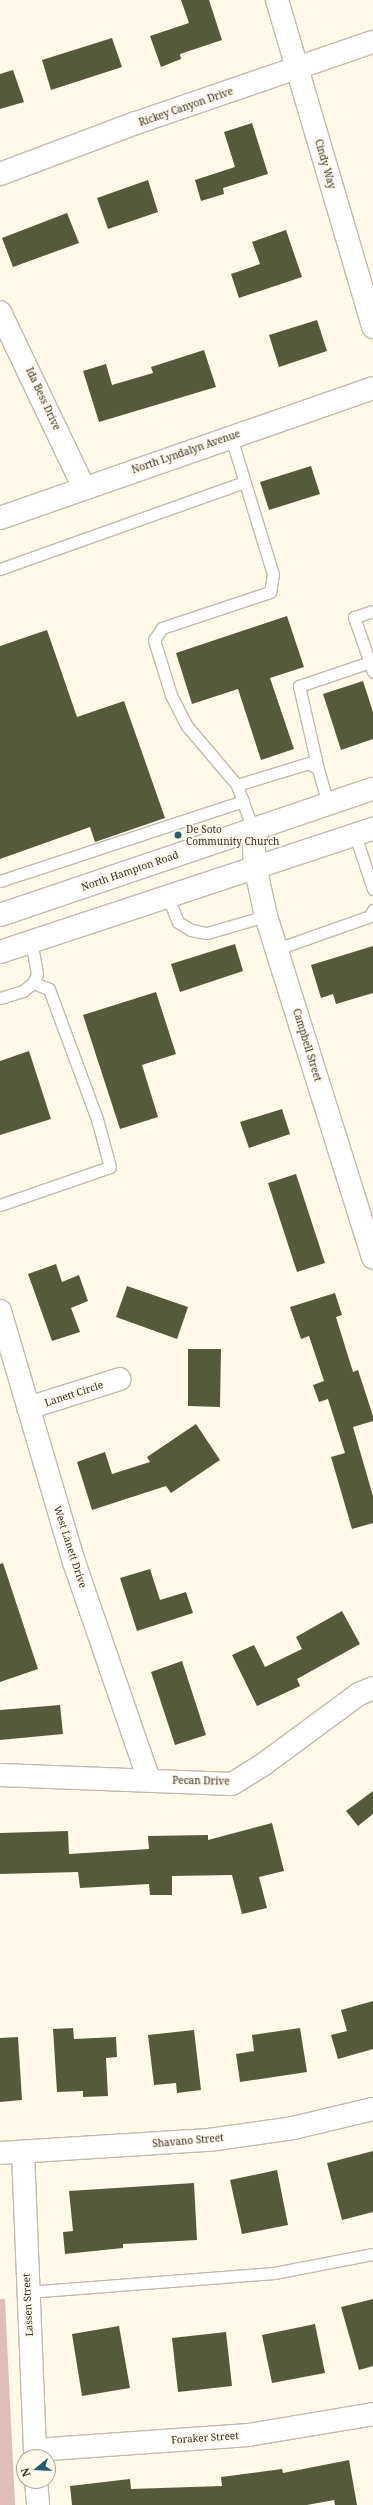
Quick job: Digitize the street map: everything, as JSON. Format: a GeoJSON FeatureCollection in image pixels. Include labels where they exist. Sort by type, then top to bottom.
{"type":"FeatureCollection","features":[{"type":"Feature","properties":{"kind":"street","name":"Cindy Way"},"geometry":{"type":"LineString","coordinates":[[277,0],[373,327]]}},
{"type":"Feature","properties":{"kind":"street","name":"Rickey Canyon Drive"},"geometry":{"type":"LineString","coordinates":[[0,174],[136,123],[298,69],[373,42]]}},
{"type":"Feature","properties":{"kind":"street","name":"Ida Bess Drive"},"geometry":{"type":"LineString","coordinates":[[0,312],[84,488]]}},
{"type":"Feature","properties":{"kind":"street","name":"North Lyndalyn Avenue"},"geometry":{"type":"LineString","coordinates":[[0,518],[373,388]]}},
{"type":"Feature","properties":{"kind":"street","name":"North Hampton Road"},"geometry":{"type":"LineString","coordinates":[[0,915],[373,790]]}},
{"type":"Feature","properties":{"kind":"street","name":"Campbell Street"},"geometry":{"type":"LineString","coordinates":[[253,830],[255,866],[266,916],[373,1258]]}},
{"type":"Feature","properties":{"kind":"street"},"geometry":{"type":"LineString","coordinates":[[0,952],[167,895],[364,832]]}},
{"type":"Feature","properties":{"kind":"street"},"geometry":{"type":"LineString","coordinates":[[130,871],[142,904]]}},
{"type":"Feature","properties":{"kind":"street","name":"West Lanett Drive"},"geometry":{"type":"LineString","coordinates":[[0,1311],[74,1562],[149,1780]]}},
{"type":"Feature","properties":{"kind":"street","name":"Lanett Circle"},"geometry":{"type":"LineString","coordinates":[[28,1408],[120,1379]]}},
{"type":"Feature","properties":{"kind":"street","name":"Pecan Drive"},"geometry":{"type":"LineString","coordinates":[[0,1774],[232,1784],[264,1764],[359,1694],[373,1688]]}},
{"type":"Feature","properties":{"kind":"street","name":"Shavano Street"},"geometry":{"type":"LineString","coordinates":[[0,2153],[209,2140],[293,2128],[373,2109]]}},
{"type":"Feature","properties":{"kind":"street","name":"Lassen Street"},"geometry":{"type":"LineString","coordinates":[[23,2152],[27,2292],[35,2449]]}},
{"type":"Feature","properties":{"kind":"street","name":"Foraker Street"},"geometry":{"type":"LineString","coordinates":[[56,2452],[248,2435],[373,2414]]}},
{"type":"Feature","properties":{"kind":"street"},"geometry":{"type":"LineString","coordinates":[[37,2489],[38,2505]]}},
{"type":"Feature","properties":{"kind":"lane"},"geometry":{"type":"LineString","coordinates":[[231,437],[273,574],[270,592],[162,628],[154,640],[171,695],[187,726],[237,785],[253,830]]}},
{"type":"Feature","properties":{"kind":"lane"},"geometry":{"type":"LineString","coordinates":[[0,569],[244,482]]}},
{"type":"Feature","properties":{"kind":"lane"},"geometry":{"type":"LineString","coordinates":[[328,805],[298,686],[371,667],[354,617],[373,610]]}},
{"type":"Feature","properties":{"kind":"lane"},"geometry":{"type":"LineString","coordinates":[[237,785],[309,763],[318,769]]}},
{"type":"Feature","properties":{"kind":"lane"},"geometry":{"type":"LineString","coordinates":[[0,881],[243,801]]}},
{"type":"Feature","properties":{"kind":"lane"},"geometry":{"type":"LineString","coordinates":[[364,832],[373,889]]}},
{"type":"Feature","properties":{"kind":"lane"},"geometry":{"type":"LineString","coordinates":[[167,895],[178,922],[191,930],[207,933],[266,916]]}},
{"type":"Feature","properties":{"kind":"lane"},"geometry":{"type":"LineString","coordinates":[[277,950],[370,916],[373,910]]}},
{"type":"Feature","properties":{"kind":"lane"},"geometry":{"type":"LineString","coordinates":[[0,998],[23,991],[33,983],[37,974],[31,941]]}},
{"type":"Feature","properties":{"kind":"lane"},"geometry":{"type":"LineString","coordinates":[[0,1205],[110,1167],[97,1119],[49,989],[33,983]]}},
{"type":"Feature","properties":{"kind":"lane"},"geometry":{"type":"LineString","coordinates":[[27,2292],[274,2273],[373,2254]]}},
{"type":"Feature","properties":{"kind":"shaded area"},"geometry":{"type":"Polygon","coordinates":[[[0,2299],[5,2299],[15,2505],[0,2505],[0,2299]]]}},
{"type":"Feature","properties":{"kind":"building"},"geometry":{"type":"Polygon","coordinates":[[[181,0],[209,0],[222,40],[180,54],[181,59],[161,67],[150,36],[189,23],[181,0]]]}},
{"type":"Feature","properties":{"kind":"building"},"geometry":{"type":"Polygon","coordinates":[[[112,38],[122,67],[51,90],[42,60],[112,38]]]}},
{"type":"Feature","properties":{"kind":"building"},"geometry":{"type":"Polygon","coordinates":[[[13,70],[24,102],[0,109],[0,74],[13,70]]]}},
{"type":"Feature","properties":{"kind":"building"},"geometry":{"type":"Polygon","coordinates":[[[252,123],[268,174],[223,188],[224,194],[201,201],[195,180],[235,167],[224,132],[252,123]]]}},
{"type":"Feature","properties":{"kind":"building"},"geometry":{"type":"Polygon","coordinates":[[[148,180],[158,212],[108,229],[97,198],[148,180]]]}},
{"type":"Feature","properties":{"kind":"building"},"geometry":{"type":"Polygon","coordinates":[[[67,213],[79,243],[13,267],[2,238],[67,213]]]}},
{"type":"Feature","properties":{"kind":"building"},"geometry":{"type":"Polygon","coordinates":[[[286,230],[302,277],[239,298],[231,274],[260,264],[252,242],[286,230]]]}},
{"type":"Feature","properties":{"kind":"building"},"geometry":{"type":"Polygon","coordinates":[[[317,320],[327,351],[279,367],[269,335],[317,320]]]}},
{"type":"Feature","properties":{"kind":"building"},"geometry":{"type":"Polygon","coordinates":[[[204,350],[216,387],[99,422],[83,371],[106,364],[112,385],[153,373],[151,367],[204,350]]]}},
{"type":"Feature","properties":{"kind":"building"},"geometry":{"type":"Polygon","coordinates":[[[311,466],[320,494],[269,510],[260,482],[311,466]]]}},
{"type":"Feature","properties":{"kind":"building"},"geometry":{"type":"Polygon","coordinates":[[[287,616],[304,667],[270,678],[294,749],[261,760],[238,689],[192,704],[176,653],[287,616]]]}},
{"type":"Feature","properties":{"kind":"building"},"geometry":{"type":"Polygon","coordinates":[[[47,630],[77,717],[124,701],[165,818],[95,842],[90,827],[0,859],[0,646],[47,630]]]}},
{"type":"Feature","properties":{"kind":"building"},"geometry":{"type":"Polygon","coordinates":[[[363,681],[373,712],[373,739],[341,750],[323,694],[363,681]]]}},
{"type":"Feature","properties":{"kind":"building"},"geometry":{"type":"Polygon","coordinates":[[[235,944],[243,971],[180,992],[171,964],[235,944]]]}},
{"type":"Feature","properties":{"kind":"building"},"geometry":{"type":"Polygon","coordinates":[[[373,946],[373,993],[336,1004],[333,994],[321,998],[311,965],[373,946]]]}},
{"type":"Feature","properties":{"kind":"building"},"geometry":{"type":"Polygon","coordinates":[[[156,992],[176,1054],[142,1065],[158,1117],[120,1129],[83,1015],[156,992]]]}},
{"type":"Feature","properties":{"kind":"building"},"geometry":{"type":"Polygon","coordinates":[[[29,1051],[51,1119],[0,1135],[0,1061],[29,1051]]]}},
{"type":"Feature","properties":{"kind":"building"},"geometry":{"type":"Polygon","coordinates":[[[282,1109],[290,1134],[249,1148],[240,1122],[282,1109]]]}},
{"type":"Feature","properties":{"kind":"building"},"geometry":{"type":"Polygon","coordinates":[[[296,1174],[325,1263],[297,1272],[268,1183],[296,1174]]]}},
{"type":"Feature","properties":{"kind":"building"},"geometry":{"type":"Polygon","coordinates":[[[56,1264],[62,1282],[79,1275],[88,1301],[71,1308],[80,1332],[52,1341],[28,1274],[56,1264]]]}},
{"type":"Feature","properties":{"kind":"building"},"geometry":{"type":"Polygon","coordinates":[[[127,1286],[188,1307],[177,1339],[116,1317],[127,1286]]]}},
{"type":"Feature","properties":{"kind":"building"},"geometry":{"type":"Polygon","coordinates":[[[335,1293],[342,1315],[336,1317],[353,1372],[358,1370],[373,1416],[373,1421],[353,1427],[373,1496],[373,1523],[352,1529],[331,1457],[345,1453],[328,1399],[319,1402],[313,1385],[324,1381],[309,1336],[301,1339],[290,1307],[335,1293]]]}},
{"type":"Feature","properties":{"kind":"building"},"geometry":{"type":"Polygon","coordinates":[[[188,1349],[221,1349],[220,1407],[188,1406],[188,1349]]]}},
{"type":"Feature","properties":{"kind":"building"},"geometry":{"type":"Polygon","coordinates":[[[196,1424],[220,1460],[171,1493],[166,1486],[92,1510],[77,1462],[105,1452],[112,1474],[150,1462],[147,1457],[196,1424]]]}},
{"type":"Feature","properties":{"kind":"building"},"geometry":{"type":"Polygon","coordinates":[[[3,1563],[38,1669],[0,1682],[0,1564],[3,1563]]]}},
{"type":"Feature","properties":{"kind":"building"},"geometry":{"type":"Polygon","coordinates":[[[150,1569],[160,1600],[186,1592],[193,1613],[137,1631],[120,1578],[150,1569]]]}},
{"type":"Feature","properties":{"kind":"building"},"geometry":{"type":"Polygon","coordinates":[[[342,1611],[360,1644],[297,1679],[300,1686],[257,1706],[232,1655],[254,1645],[265,1667],[302,1649],[296,1637],[342,1611]]]}},
{"type":"Feature","properties":{"kind":"building"},"geometry":{"type":"Polygon","coordinates":[[[182,1661],[206,1735],[175,1745],[151,1672],[182,1661]]]}},
{"type":"Feature","properties":{"kind":"building"},"geometry":{"type":"Polygon","coordinates":[[[60,1705],[63,1734],[0,1740],[0,1710],[60,1705]]]}},
{"type":"Feature","properties":{"kind":"building"},"geometry":{"type":"Polygon","coordinates":[[[373,1791],[373,1814],[358,1826],[346,1811],[373,1791]]]}},
{"type":"Feature","properties":{"kind":"building"},"geometry":{"type":"Polygon","coordinates":[[[272,1823],[284,1871],[259,1877],[267,1908],[242,1914],[232,1875],[172,1876],[172,1895],[150,1895],[149,1884],[80,1888],[78,1872],[0,1874],[0,1833],[68,1831],[69,1854],[149,1849],[148,1836],[208,1835],[208,1840],[272,1823]]]}},
{"type":"Feature","properties":{"kind":"building"},"geometry":{"type":"Polygon","coordinates":[[[373,2001],[373,2049],[338,2059],[331,2035],[347,2031],[341,2010],[373,2001]]]}},
{"type":"Feature","properties":{"kind":"building"},"geometry":{"type":"Polygon","coordinates":[[[73,2028],[74,2039],[116,2037],[117,2057],[106,2058],[108,2096],[83,2097],[83,2091],[57,2092],[53,2029],[73,2028]]]}},
{"type":"Feature","properties":{"kind":"building"},"geometry":{"type":"Polygon","coordinates":[[[300,2028],[307,2072],[240,2082],[236,2054],[254,2051],[252,2035],[300,2028]]]}},
{"type":"Feature","properties":{"kind":"building"},"geometry":{"type":"Polygon","coordinates":[[[194,2030],[201,2090],[177,2093],[176,2083],[154,2085],[148,2035],[194,2030]]]}},
{"type":"Feature","properties":{"kind":"building"},"geometry":{"type":"Polygon","coordinates":[[[18,2037],[22,2100],[0,2102],[0,2038],[18,2037]]]}},
{"type":"Feature","properties":{"kind":"building"},"geometry":{"type":"Polygon","coordinates":[[[373,2151],[373,2212],[342,2220],[327,2163],[373,2151]]]}},
{"type":"Feature","properties":{"kind":"building"},"geometry":{"type":"Polygon","coordinates":[[[277,2170],[288,2225],[242,2234],[230,2180],[277,2170]]]}},
{"type":"Feature","properties":{"kind":"building"},"geometry":{"type":"Polygon","coordinates":[[[194,2183],[197,2240],[123,2244],[123,2248],[65,2254],[63,2232],[73,2231],[69,2191],[194,2183]]]}},
{"type":"Feature","properties":{"kind":"building"},"geometry":{"type":"Polygon","coordinates":[[[373,2299],[373,2366],[359,2370],[341,2307],[373,2299]]]}},
{"type":"Feature","properties":{"kind":"building"},"geometry":{"type":"Polygon","coordinates":[[[315,2324],[325,2373],[272,2383],[262,2335],[315,2324]]]}},
{"type":"Feature","properties":{"kind":"building"},"geometry":{"type":"Polygon","coordinates":[[[119,2326],[130,2388],[82,2396],[72,2334],[119,2326]]]}},
{"type":"Feature","properties":{"kind":"building"},"geometry":{"type":"Polygon","coordinates":[[[226,2332],[232,2386],[178,2392],[172,2338],[226,2332]]]}},
{"type":"Feature","properties":{"kind":"building"},"geometry":{"type":"Polygon","coordinates":[[[349,2460],[357,2505],[335,2505],[334,2500],[307,2505],[72,2505],[70,2486],[130,2479],[131,2489],[222,2486],[221,2477],[282,2469],[283,2473],[349,2460]]]}},
{"type":"Feature","properties":{"kind":"place","name":"De Soto Community Church"},"geometry":{"type":"Point","coordinates":[178,835]}}]}
